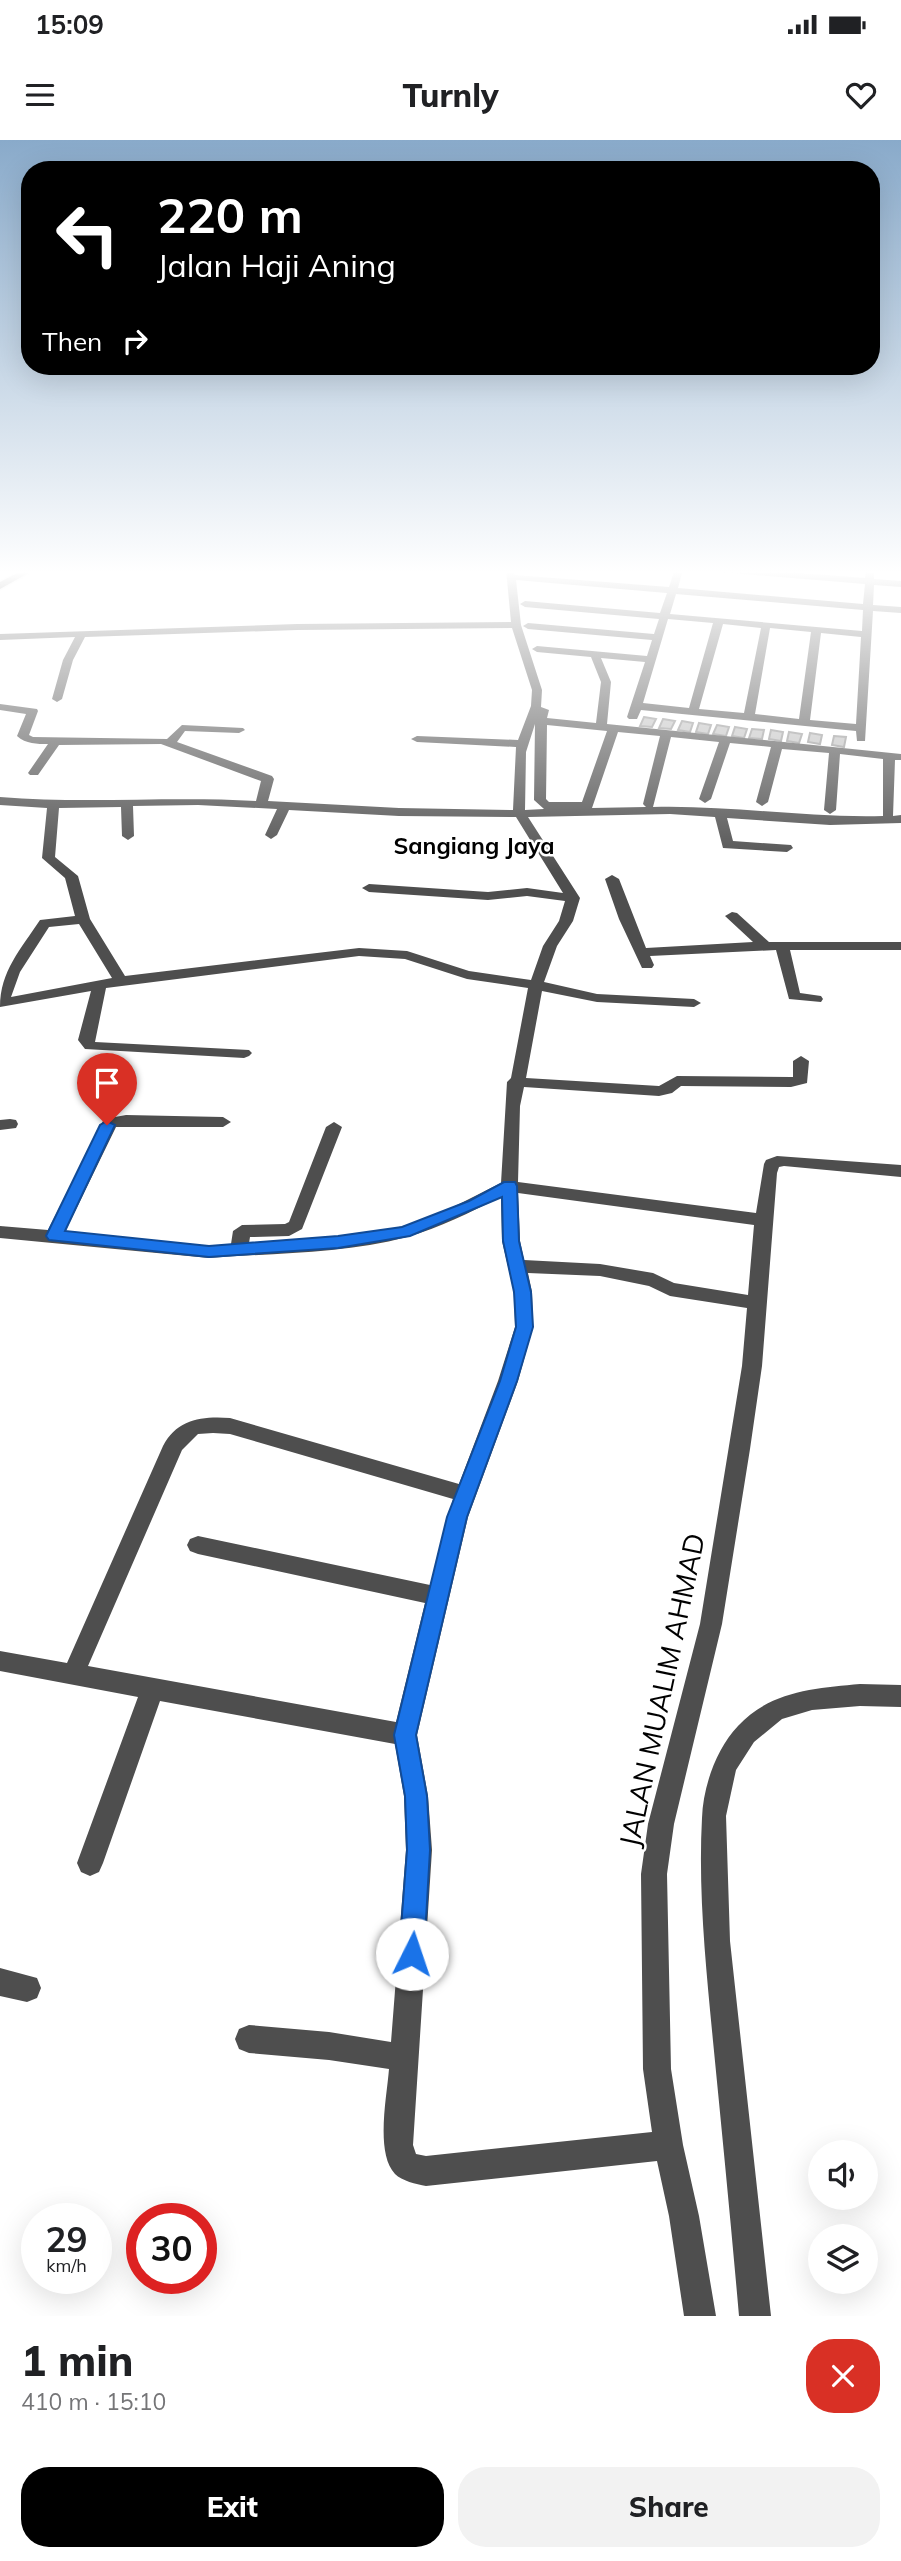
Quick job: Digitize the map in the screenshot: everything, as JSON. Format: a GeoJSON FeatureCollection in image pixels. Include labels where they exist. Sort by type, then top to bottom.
{"type":"FeatureCollection","features":[{"type":"Feature","properties":{"kind":"street"},"geometry":{"type":"LineString","coordinates":[[57,699],[65,671]]}},
{"type":"Feature","properties":{"kind":"street"},"geometry":{"type":"LineString","coordinates":[[533,671],[537,690],[536,706],[519,765],[519,813],[573,898]]}},
{"type":"Feature","properties":{"kind":"street"},"geometry":{"type":"LineString","coordinates":[[542,671],[547,691],[541,722],[540,800],[546,806],[587,806],[607,728],[606,682],[601,671]]}},
{"type":"Feature","properties":{"kind":"street"},"geometry":{"type":"LineString","coordinates":[[629,730],[647,671]]}},
{"type":"Feature","properties":{"kind":"street"},"geometry":{"type":"LineString","coordinates":[[693,712],[705,671]]}},
{"type":"Feature","properties":{"kind":"street"},"geometry":{"type":"LineString","coordinates":[[749,718],[758,671]]}},
{"type":"Feature","properties":{"kind":"street"},"geometry":{"type":"LineString","coordinates":[[804,723],[811,671]]}},
{"type":"Feature","properties":{"kind":"street"},"geometry":{"type":"LineString","coordinates":[[860,753],[865,671]]}},
{"type":"Feature","properties":{"kind":"street"},"geometry":{"type":"LineString","coordinates":[[636,706],[862,729]]}},
{"type":"Feature","properties":{"kind":"street"},"geometry":{"type":"LineString","coordinates":[[0,707],[33,711],[24,737],[56,742],[134,740],[170,743],[201,756],[223,761],[269,781],[261,803]]}},
{"type":"Feature","properties":{"kind":"street"},"geometry":{"type":"LineString","coordinates":[[541,722],[895,756],[888,814]]}},
{"type":"Feature","properties":{"kind":"street"},"geometry":{"type":"LineString","coordinates":[[170,743],[178,729],[182,728],[239,730]]}},
{"type":"Feature","properties":{"kind":"street"},"geometry":{"type":"LineString","coordinates":[[649,804],[666,734]]}},
{"type":"Feature","properties":{"kind":"street"},"geometry":{"type":"LineString","coordinates":[[417,739],[523,744]]}},
{"type":"Feature","properties":{"kind":"street"},"geometry":{"type":"LineString","coordinates":[[705,799],[725,740]]}},
{"type":"Feature","properties":{"kind":"street"},"geometry":{"type":"LineString","coordinates":[[34,773],[56,742]]}},
{"type":"Feature","properties":{"kind":"street"},"geometry":{"type":"LineString","coordinates":[[762,802],[777,745]]}},
{"type":"Feature","properties":{"kind":"street"},"geometry":{"type":"LineString","coordinates":[[830,810],[835,750]]}},
{"type":"Feature","properties":{"kind":"street"},"geometry":{"type":"LineString","coordinates":[[0,801],[53,805],[198,801],[388,811],[519,813],[649,810],[830,821],[901,819]]}},
{"type":"Feature","properties":{"kind":"street"},"geometry":{"type":"LineString","coordinates":[[127,804],[128,836]]}},
{"type":"Feature","properties":{"kind":"street"},"geometry":{"type":"LineString","coordinates":[[53,805],[48,858],[71,876],[83,919],[121,981]]}},
{"type":"Feature","properties":{"kind":"street"},"geometry":{"type":"LineString","coordinates":[[271,835],[285,806]]}},
{"type":"Feature","properties":{"kind":"street"},"geometry":{"type":"LineString","coordinates":[[720,813],[727,845],[787,848]]}},
{"type":"Feature","properties":{"kind":"street"},"geometry":{"type":"LineString","coordinates":[[612,879],[644,958],[765,946],[901,946]]}},
{"type":"Feature","properties":{"kind":"street"},"geometry":{"type":"LineString","coordinates":[[369,888],[488,896],[527,892],[573,898]]}},
{"type":"Feature","properties":{"kind":"street"},"geometry":{"type":"LineString","coordinates":[[573,898],[566,920],[550,946],[536,985],[530,1027],[516,1083],[509,1186],[511,1241],[525,1310],[524,1327],[508,1381],[465,1494],[436,1597],[405,1735],[416,1796],[419,1850],[398,2145],[400,2160],[411,2169],[426,2171],[668,2145]]}},
{"type":"Feature","properties":{"kind":"street"},"geometry":{"type":"LineString","coordinates":[[732,916],[765,946]]}},
{"type":"Feature","properties":{"kind":"street"},"geometry":{"type":"LineString","coordinates":[[1,1003],[13,972],[45,923],[83,919]]}},
{"type":"Feature","properties":{"kind":"street"},"geometry":{"type":"LineString","coordinates":[[782,946],[794,996],[816,999]]}},
{"type":"Feature","properties":{"kind":"street"},"geometry":{"type":"LineString","coordinates":[[1,1003],[121,981],[359,952],[407,954],[467,975],[569,990],[597,998],[694,1003]]}},
{"type":"Feature","properties":{"kind":"street"},"geometry":{"type":"LineString","coordinates":[[100,985],[86,1040],[90,1046],[244,1053]]}},
{"type":"Feature","properties":{"kind":"street"},"geometry":{"type":"LineString","coordinates":[[516,1083],[659,1091],[666,1090],[677,1081],[791,1082],[799,1081],[802,1076],[801,1061]]}},
{"type":"Feature","properties":{"kind":"street"},"geometry":{"type":"LineString","coordinates":[[54,1236],[108,1124],[126,1120],[223,1122]]}},
{"type":"Feature","properties":{"kind":"street"},"geometry":{"type":"LineString","coordinates":[[239,1251],[242,1231],[289,1230],[296,1225],[334,1127]]}},
{"type":"Feature","properties":{"kind":"street","name":"JALAN MUALIM AHMAD"},"geometry":{"type":"LineString","coordinates":[[700,2316],[657,2070],[654,1874],[661,1824],[711,1624],[747,1405],[769,1173],[776,1162],[783,1160],[901,1171]]}},
{"type":"Feature","properties":{"kind":"street"},"geometry":{"type":"LineString","coordinates":[[0,1232],[209,1252],[239,1251],[338,1242],[404,1232],[463,1210],[509,1186],[763,1220]]}},
{"type":"Feature","properties":{"kind":"street"},"geometry":{"type":"LineString","coordinates":[[516,1266],[600,1270],[653,1280],[670,1289],[758,1303]]}},
{"type":"Feature","properties":{"kind":"street"},"geometry":{"type":"LineString","coordinates":[[73,1674],[173,1446],[181,1434],[193,1426],[230,1426],[465,1494]]}},
{"type":"Feature","properties":{"kind":"street"},"geometry":{"type":"LineString","coordinates":[[198,1545],[436,1597]]}},
{"type":"Feature","properties":{"kind":"street"},"geometry":{"type":"LineString","coordinates":[[0,1661],[405,1735]]}},
{"type":"Feature","properties":{"kind":"street"},"geometry":{"type":"LineString","coordinates":[[90,1863],[153,1689]]}},
{"type":"Feature","properties":{"kind":"street"},"geometry":{"type":"LineString","coordinates":[[755,2316],[717,1941],[714,1816],[725,1766],[746,1734],[775,1710],[812,1699],[860,1695],[901,1696]]}},
{"type":"Feature","properties":{"kind":"street"},"geometry":{"type":"LineString","coordinates":[[0,1982],[27,1988]]}},
{"type":"Feature","properties":{"kind":"street"},"geometry":{"type":"LineString","coordinates":[[249,2039],[329,2046],[405,2058]]}},
{"type":"Feature","properties":{"kind":"building"},"geometry":{"type":"Polygon","coordinates":[[[644,717],[656,719],[652,727],[640,726],[644,717]]]}},
{"type":"Feature","properties":{"kind":"building"},"geometry":{"type":"Polygon","coordinates":[[[663,719],[675,721],[671,729],[659,728],[663,719]]]}},
{"type":"Feature","properties":{"kind":"building"},"geometry":{"type":"Polygon","coordinates":[[[682,721],[693,723],[690,732],[678,730],[682,721]]]}},
{"type":"Feature","properties":{"kind":"building"},"geometry":{"type":"Polygon","coordinates":[[[699,723],[711,725],[708,734],[696,732],[699,723]]]}},
{"type":"Feature","properties":{"kind":"building"},"geometry":{"type":"Polygon","coordinates":[[[717,725],[729,727],[726,736],[713,734],[717,725]]]}},
{"type":"Feature","properties":{"kind":"building"},"geometry":{"type":"Polygon","coordinates":[[[735,727],[747,729],[744,738],[732,736],[735,727]]]}},
{"type":"Feature","properties":{"kind":"building"},"geometry":{"type":"Polygon","coordinates":[[[752,729],[764,730],[762,739],[749,738],[752,729]]]}},
{"type":"Feature","properties":{"kind":"building"},"geometry":{"type":"Polygon","coordinates":[[[771,730],[783,732],[781,741],[769,739],[771,730]]]}},
{"type":"Feature","properties":{"kind":"building"},"geometry":{"type":"Polygon","coordinates":[[[789,732],[802,734],[799,743],[787,741],[789,732]]]}},
{"type":"Feature","properties":{"kind":"building"},"geometry":{"type":"Polygon","coordinates":[[[810,733],[822,735],[820,744],[808,742],[810,733]]]}},
{"type":"Feature","properties":{"kind":"building"},"geometry":{"type":"Polygon","coordinates":[[[834,736],[846,737],[844,747],[832,745],[834,736]]]}},
{"type":"Feature","properties":{"kind":"district","name":"Sangiang Jaya"},"geometry":{"type":"Point","coordinates":[474,846]}},
{"type":"Feature","properties":{"kind":"route"},"geometry":{"type":"LineString","coordinates":[[107,1125],[54,1236],[209,1252],[338,1242],[404,1232],[474,1205],[509,1186],[511,1241],[523,1292],[524,1327],[508,1381],[457,1517],[405,1735],[416,1796],[419,1850],[412,1954]]}}]}
